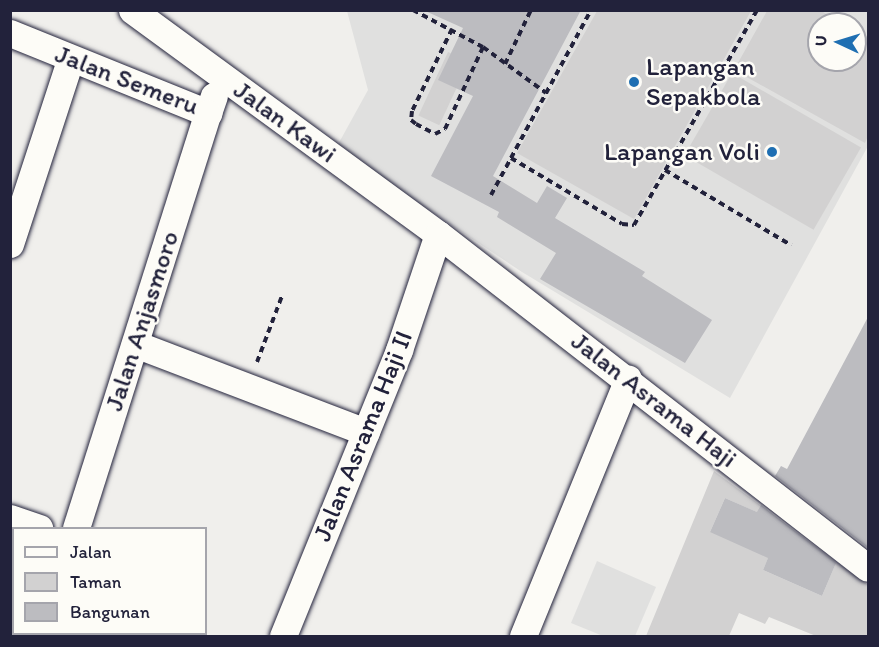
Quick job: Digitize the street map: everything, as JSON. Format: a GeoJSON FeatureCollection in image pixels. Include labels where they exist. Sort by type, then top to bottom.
{"type":"FeatureCollection","features":[{"type":"Feature","properties":{"kind":"street","name":"Jalan Kawi"},"geometry":{"type":"LineString","coordinates":[[132,10],[438,234]]}},
{"type":"Feature","properties":{"kind":"street","name":"Jalan Semeru"},"geometry":{"type":"LineString","coordinates":[[10,33],[70,60],[208,113],[221,75]]}},
{"type":"Feature","properties":{"kind":"street"},"geometry":{"type":"LineString","coordinates":[[10,244],[70,60]]}},
{"type":"Feature","properties":{"kind":"street","name":"Jalan Anjasmoro"},"geometry":{"type":"LineString","coordinates":[[76,527],[208,113]]}},
{"type":"Feature","properties":{"kind":"street","name":"Jalan Asrama Haji"},"geometry":{"type":"LineString","coordinates":[[438,234],[628,379],[868,568]]}},
{"type":"Feature","properties":{"kind":"street","name":"Jalan Asrama Haji II"},"geometry":{"type":"LineString","coordinates":[[283,636],[366,432],[438,234]]}},
{"type":"Feature","properties":{"kind":"street"},"geometry":{"type":"LineString","coordinates":[[135,344],[366,432]]}},
{"type":"Feature","properties":{"kind":"street"},"geometry":{"type":"LineString","coordinates":[[523,636],[628,379]]}},
{"type":"Feature","properties":{"kind":"street"},"geometry":{"type":"LineString","coordinates":[[10,518],[36,527]]}},
{"type":"Feature","properties":{"kind":"path"},"geometry":{"type":"LineString","coordinates":[[413,10],[483,47],[546,93]]}},
{"type":"Feature","properties":{"kind":"path"},"geometry":{"type":"LineString","coordinates":[[505,64],[531,10]]}},
{"type":"Feature","properties":{"kind":"path"},"geometry":{"type":"LineString","coordinates":[[491,195],[591,10]]}},
{"type":"Feature","properties":{"kind":"path"},"geometry":{"type":"LineString","coordinates":[[511,158],[626,226],[636,222],[757,10]]}},
{"type":"Feature","properties":{"kind":"path"},"geometry":{"type":"LineString","coordinates":[[452,29],[412,111],[413,123],[435,134],[445,129],[483,47]]}},
{"type":"Feature","properties":{"kind":"path"},"geometry":{"type":"LineString","coordinates":[[665,170],[791,245]]}},
{"type":"Feature","properties":{"kind":"path"},"geometry":{"type":"LineString","coordinates":[[248,388],[282,296]]}},
{"type":"Feature","properties":{"kind":"shaded area"},"geometry":{"type":"Polygon","coordinates":[[[347,11],[868,11],[868,146],[730,398],[522,272],[336,148],[368,90],[347,11]]]}},
{"type":"Feature","properties":{"kind":"shaded area"},"geometry":{"type":"Polygon","coordinates":[[[597,561],[656,587],[635,636],[603,636],[571,623],[597,561]]]}},
{"type":"Feature","properties":{"kind":"green space","name":"Lapangan Sepakbola"},"geometry":{"type":"Polygon","coordinates":[[[597,11],[751,11],[634,219],[517,153],[597,11]]]}},
{"type":"Feature","properties":{"kind":"green space","name":"Lapangan Voli"},"geometry":{"type":"Polygon","coordinates":[[[767,11],[823,12],[807,12],[807,72],[867,72],[867,36],[868,136],[865,143],[734,70],[767,11]]]}},
{"type":"Feature","properties":{"kind":"green space"},"geometry":{"type":"Polygon","coordinates":[[[448,52],[469,62],[439,125],[418,115],[448,52]]]}},
{"type":"Feature","properties":{"kind":"green space","name":"Lapangan Voli"},"geometry":{"type":"Polygon","coordinates":[[[732,73],[861,148],[814,230],[684,155],[732,73]]]}},
{"type":"Feature","properties":{"kind":"green space"},"geometry":{"type":"Polygon","coordinates":[[[714,471],[868,585],[868,636],[816,636],[769,617],[765,624],[739,613],[729,636],[646,636],[714,471]],[[725,498],[710,532],[779,522],[725,498]],[[776,540],[763,570],[822,596],[835,565],[776,540]]]}},
{"type":"Feature","properties":{"kind":"building"},"geometry":{"type":"Polygon","coordinates":[[[423,10],[581,10],[493,176],[537,203],[547,186],[567,198],[555,218],[645,272],[642,276],[712,320],[685,363],[540,279],[556,253],[497,217],[499,212],[431,176],[473,96],[438,80],[463,28],[423,10]]]}},
{"type":"Feature","properties":{"kind":"building"},"geometry":{"type":"Polygon","coordinates":[[[868,317],[868,548],[775,476],[781,466],[787,469],[868,317]]]}},
{"type":"Feature","properties":{"kind":"building"},"geometry":{"type":"Polygon","coordinates":[[[725,498],[757,512],[761,505],[836,563],[822,596],[763,570],[768,558],[710,532],[725,498]]]}},
{"type":"Feature","properties":{"kind":"place","name":"Lapangan Sepakbola"},"geometry":{"type":"Point","coordinates":[634,82]}},
{"type":"Feature","properties":{"kind":"place","name":"Lapangan Voli"},"geometry":{"type":"Point","coordinates":[772,152]}}]}
